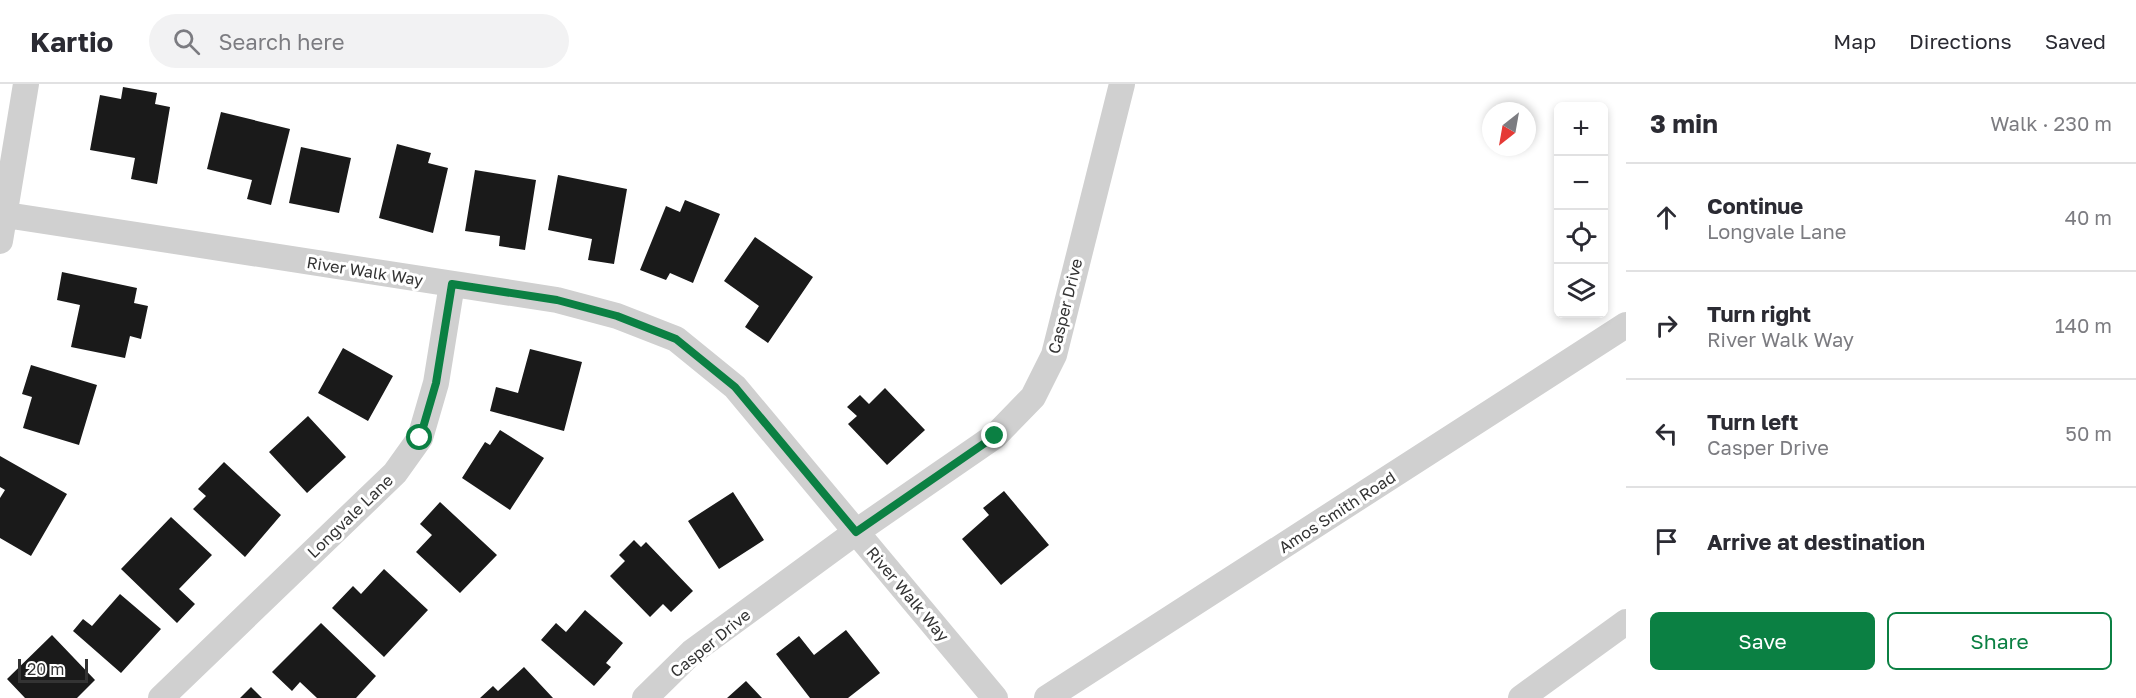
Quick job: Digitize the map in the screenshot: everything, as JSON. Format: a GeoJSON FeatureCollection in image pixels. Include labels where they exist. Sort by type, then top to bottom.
{"type":"FeatureCollection","features":[{"type":"Feature","properties":{"kind":"street"},"geometry":{"type":"LineString","coordinates":[[0,240],[26,84]]}},
{"type":"Feature","properties":{"kind":"street","name":"Casper Drive"},"geometry":{"type":"LineString","coordinates":[[645,698],[692,652],[856,532],[995,436],[1033,397],[1054,355],[1122,84]]}},
{"type":"Feature","properties":{"kind":"street","name":"River Walk Way"},"geometry":{"type":"LineString","coordinates":[[3,215],[557,300],[617,316],[676,339],[735,387],[995,698]]}},
{"type":"Feature","properties":{"kind":"street","name":"Longvale Lane"},"geometry":{"type":"LineString","coordinates":[[161,698],[395,473],[420,438],[436,383],[452,284]]}},
{"type":"Feature","properties":{"kind":"street","name":"Amos Smith Road"},"geometry":{"type":"LineString","coordinates":[[1047,698],[1626,325]]}},
{"type":"Feature","properties":{"kind":"street"},"geometry":{"type":"LineString","coordinates":[[1521,698],[1626,622]]}},
{"type":"Feature","properties":{"kind":"building"},"geometry":{"type":"Polygon","coordinates":[[[123,87],[157,93],[155,104],[170,107],[157,184],[131,179],[135,158],[90,150],[100,95],[121,99],[123,87]]]}},
{"type":"Feature","properties":{"kind":"building"},"geometry":{"type":"Polygon","coordinates":[[[221,112],[290,129],[271,205],[247,199],[252,180],[207,169],[221,112]]]}},
{"type":"Feature","properties":{"kind":"building"},"geometry":{"type":"Polygon","coordinates":[[[397,144],[431,153],[428,163],[448,168],[433,233],[379,218],[397,144]]]}},
{"type":"Feature","properties":{"kind":"building"},"geometry":{"type":"Polygon","coordinates":[[[301,147],[351,158],[339,213],[289,203],[301,147]]]}},
{"type":"Feature","properties":{"kind":"building"},"geometry":{"type":"Polygon","coordinates":[[[475,170],[536,180],[525,250],[499,246],[500,236],[465,231],[475,170]]]}},
{"type":"Feature","properties":{"kind":"building"},"geometry":{"type":"Polygon","coordinates":[[[558,175],[627,189],[614,264],[588,260],[592,239],[548,230],[558,175]]]}},
{"type":"Feature","properties":{"kind":"building"},"geometry":{"type":"Polygon","coordinates":[[[685,200],[720,214],[693,283],[670,273],[666,280],[640,270],[666,206],[680,212],[685,200]]]}},
{"type":"Feature","properties":{"kind":"building"},"geometry":{"type":"Polygon","coordinates":[[[755,237],[813,277],[768,343],[745,327],[759,306],[724,281],[755,237]]]}},
{"type":"Feature","properties":{"kind":"building"},"geometry":{"type":"Polygon","coordinates":[[[62,272],[137,288],[134,303],[148,306],[141,339],[130,336],[125,358],[71,347],[80,305],[57,300],[62,272]]]}},
{"type":"Feature","properties":{"kind":"building"},"geometry":{"type":"Polygon","coordinates":[[[343,348],[393,376],[368,421],[318,393],[343,348]]]}},
{"type":"Feature","properties":{"kind":"building"},"geometry":{"type":"Polygon","coordinates":[[[530,349],[582,362],[564,431],[490,411],[496,387],[518,393],[530,349]]]}},
{"type":"Feature","properties":{"kind":"building"},"geometry":{"type":"Polygon","coordinates":[[[31,365],[97,385],[79,445],[23,428],[32,397],[22,394],[31,365]]]}},
{"type":"Feature","properties":{"kind":"building"},"geometry":{"type":"Polygon","coordinates":[[[885,388],[925,430],[887,465],[848,424],[857,416],[847,407],[860,395],[869,404],[885,388]]]}},
{"type":"Feature","properties":{"kind":"building"},"geometry":{"type":"Polygon","coordinates":[[[308,416],[346,457],[307,493],[269,452],[308,416]]]}},
{"type":"Feature","properties":{"kind":"building"},"geometry":{"type":"Polygon","coordinates":[[[500,430],[544,458],[510,510],[462,478],[485,442],[490,445],[500,430]]]}},
{"type":"Feature","properties":{"kind":"building"},"geometry":{"type":"Polygon","coordinates":[[[0,456],[67,494],[31,556],[0,538],[0,498],[5,490],[0,487],[0,456]]]}},
{"type":"Feature","properties":{"kind":"building"},"geometry":{"type":"Polygon","coordinates":[[[224,462],[281,515],[245,557],[193,509],[206,496],[198,489],[224,462]]]}},
{"type":"Feature","properties":{"kind":"building"},"geometry":{"type":"Polygon","coordinates":[[[1004,491],[1049,545],[1001,585],[962,539],[989,515],[983,508],[1004,491]]]}},
{"type":"Feature","properties":{"kind":"building"},"geometry":{"type":"Polygon","coordinates":[[[733,492],[764,540],[719,569],[688,521],[733,492]]]}},
{"type":"Feature","properties":{"kind":"building"},"geometry":{"type":"Polygon","coordinates":[[[440,502],[497,555],[460,593],[416,552],[432,535],[420,524],[440,502]]]}},
{"type":"Feature","properties":{"kind":"building"},"geometry":{"type":"Polygon","coordinates":[[[171,517],[212,555],[179,589],[195,604],[177,623],[121,569],[171,517]]]}},
{"type":"Feature","properties":{"kind":"building"},"geometry":{"type":"Polygon","coordinates":[[[634,540],[641,547],[646,542],[693,591],[671,612],[663,604],[650,617],[610,576],[625,561],[619,555],[634,540]]]}},
{"type":"Feature","properties":{"kind":"building"},"geometry":{"type":"Polygon","coordinates":[[[384,569],[428,610],[384,657],[332,608],[353,586],[361,594],[384,569]]]}},
{"type":"Feature","properties":{"kind":"building"},"geometry":{"type":"Polygon","coordinates":[[[120,594],[161,629],[121,673],[73,631],[83,619],[92,626],[120,594]]]}},
{"type":"Feature","properties":{"kind":"building"},"geometry":{"type":"Polygon","coordinates":[[[585,610],[623,643],[606,663],[611,667],[594,686],[541,640],[556,623],[566,632],[585,610]]]}},
{"type":"Feature","properties":{"kind":"building"},"geometry":{"type":"Polygon","coordinates":[[[321,623],[376,676],[356,698],[317,698],[300,682],[292,691],[272,672],[321,623]]]}},
{"type":"Feature","properties":{"kind":"building"},"geometry":{"type":"Polygon","coordinates":[[[846,630],[880,673],[848,698],[810,698],[776,654],[799,636],[814,655],[846,630]]]}},
{"type":"Feature","properties":{"kind":"building"},"geometry":{"type":"Polygon","coordinates":[[[52,635],[95,680],[77,698],[25,698],[7,679],[52,635]]]}},
{"type":"Feature","properties":{"kind":"building"},"geometry":{"type":"Polygon","coordinates":[[[524,667],[553,698],[480,698],[493,686],[498,691],[524,667]]]}},
{"type":"Feature","properties":{"kind":"building"},"geometry":{"type":"Polygon","coordinates":[[[746,681],[762,698],[727,698],[746,681]]]}},
{"type":"Feature","properties":{"kind":"building"},"geometry":{"type":"Polygon","coordinates":[[[251,687],[262,698],[240,698],[251,687]]]}},
{"type":"Feature","properties":{"kind":"route"},"geometry":{"type":"LineString","coordinates":[[420,438],[436,383],[452,284],[557,300],[617,316],[676,339],[735,387],[856,532],[995,436]]}}]}
